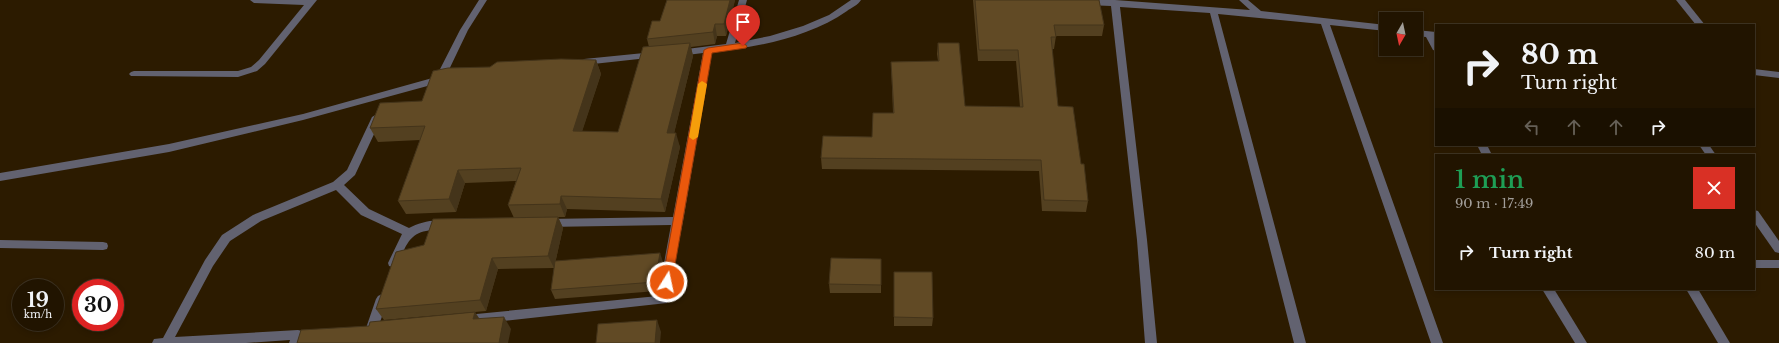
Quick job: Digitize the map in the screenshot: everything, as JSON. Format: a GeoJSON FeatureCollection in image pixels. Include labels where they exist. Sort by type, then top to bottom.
{"type":"FeatureCollection","features":[{"type":"Feature","properties":{"kind":"street"},"geometry":{"type":"LineString","coordinates":[[254,0],[312,1]]}},
{"type":"Feature","properties":{"kind":"street"},"geometry":{"type":"LineString","coordinates":[[439,80],[464,30],[483,0]]}},
{"type":"Feature","properties":{"kind":"street"},"geometry":{"type":"LineString","coordinates":[[729,48],[743,0]]}},
{"type":"Feature","properties":{"kind":"street"},"geometry":{"type":"LineString","coordinates":[[575,62],[729,48],[772,40],[824,21],[857,0]]}},
{"type":"Feature","properties":{"kind":"street"},"geometry":{"type":"LineString","coordinates":[[1243,0],[1259,14]]}},
{"type":"Feature","properties":{"kind":"street"},"geometry":{"type":"LineString","coordinates":[[1680,0],[1700,24]]}},
{"type":"Feature","properties":{"kind":"street"},"geometry":{"type":"LineString","coordinates":[[134,74],[238,74],[254,69],[262,62],[312,1]]}},
{"type":"Feature","properties":{"kind":"street"},"geometry":{"type":"LineString","coordinates":[[1081,2],[1213,10],[1324,20],[1379,27]]}},
{"type":"Feature","properties":{"kind":"street"},"geometry":{"type":"LineString","coordinates":[[1115,3],[1142,240],[1151,343]]}},
{"type":"Feature","properties":{"kind":"street"},"geometry":{"type":"LineString","coordinates":[[1213,10],[1300,343]]}},
{"type":"Feature","properties":{"kind":"street"},"geometry":{"type":"LineString","coordinates":[[1324,20],[1437,343]]}},
{"type":"Feature","properties":{"kind":"street"},"geometry":{"type":"LineString","coordinates":[[1423,34],[1433,35]]}},
{"type":"Feature","properties":{"kind":"street"},"geometry":{"type":"LineString","coordinates":[[459,320],[656,302],[663,300],[708,50]]}},
{"type":"Feature","properties":{"kind":"street"},"geometry":{"type":"LineString","coordinates":[[1755,72],[1779,75]]}},
{"type":"Feature","properties":{"kind":"street"},"geometry":{"type":"LineString","coordinates":[[0,176],[169,148],[303,117],[455,77]]}},
{"type":"Feature","properties":{"kind":"street"},"geometry":{"type":"LineString","coordinates":[[164,343],[209,264],[226,238],[257,218],[336,185],[351,172],[388,95]]}},
{"type":"Feature","properties":{"kind":"street"},"geometry":{"type":"LineString","coordinates":[[336,185],[365,212],[408,232]]}},
{"type":"Feature","properties":{"kind":"street"},"geometry":{"type":"LineString","coordinates":[[1755,215],[1779,249]]}},
{"type":"Feature","properties":{"kind":"street"},"geometry":{"type":"LineString","coordinates":[[536,223],[678,221]]}},
{"type":"Feature","properties":{"kind":"street"},"geometry":{"type":"LineString","coordinates":[[390,273],[397,252],[408,232],[426,225],[458,224]]}},
{"type":"Feature","properties":{"kind":"street"},"geometry":{"type":"LineString","coordinates":[[0,244],[103,246]]}},
{"type":"Feature","properties":{"kind":"street"},"geometry":{"type":"LineString","coordinates":[[1755,264],[1779,264]]}},
{"type":"Feature","properties":{"kind":"street"},"geometry":{"type":"LineString","coordinates":[[372,328],[386,287]]}},
{"type":"Feature","properties":{"kind":"street"},"geometry":{"type":"LineString","coordinates":[[1549,290],[1581,343]]}},
{"type":"Feature","properties":{"kind":"street"},"geometry":{"type":"LineString","coordinates":[[1693,290],[1724,343]]}},
{"type":"Feature","properties":{"kind":"street"},"geometry":{"type":"LineString","coordinates":[[164,343],[296,339],[313,334]]}},
{"type":"Feature","properties":{"kind":"building"},"geometry":{"type":"Polygon","coordinates":[[[667,0],[730,0],[724,24],[715,24],[713,32],[647,39],[652,21],[660,21],[667,0]]]}},
{"type":"Feature","properties":{"kind":"building"},"geometry":{"type":"Polygon","coordinates":[[[975,0],[1099,0],[1104,25],[1054,25],[1056,37],[1051,37],[1058,106],[1073,107],[1081,164],[1084,164],[1088,201],[1044,200],[1041,160],[821,158],[823,136],[872,137],[873,113],[894,113],[891,62],[939,61],[938,43],[959,43],[965,106],[1023,107],[1018,50],[979,50],[975,0]]]}},
{"type":"Feature","properties":{"kind":"building"},"geometry":{"type":"Polygon","coordinates":[[[690,43],[667,133],[676,133],[661,199],[561,196],[560,204],[508,205],[521,168],[458,170],[449,199],[398,201],[425,126],[370,128],[380,103],[422,101],[433,71],[448,68],[490,67],[497,62],[561,59],[596,60],[573,131],[618,132],[643,47],[690,43]]]}},
{"type":"Feature","properties":{"kind":"building"},"geometry":{"type":"Polygon","coordinates":[[[558,217],[548,256],[492,258],[480,300],[376,309],[396,252],[424,245],[433,219],[558,217]]]}},
{"type":"Feature","properties":{"kind":"building"},"geometry":{"type":"Polygon","coordinates":[[[660,253],[655,282],[551,290],[555,261],[660,253]]]}},
{"type":"Feature","properties":{"kind":"building"},"geometry":{"type":"Polygon","coordinates":[[[831,258],[881,259],[881,285],[829,284],[831,258]]]}},
{"type":"Feature","properties":{"kind":"building"},"geometry":{"type":"Polygon","coordinates":[[[894,272],[932,272],[933,318],[894,317],[894,272]]]}},
{"type":"Feature","properties":{"kind":"building"},"geometry":{"type":"Polygon","coordinates":[[[475,312],[473,319],[504,317],[499,343],[297,343],[301,330],[369,326],[370,322],[475,312]]]}},
{"type":"Feature","properties":{"kind":"building"},"geometry":{"type":"Polygon","coordinates":[[[657,320],[655,343],[596,343],[598,324],[657,320]]]}},
{"type":"Feature","properties":{"kind":"slow traffic"},"geometry":{"type":"LineString","coordinates":[[693,137],[702,84]]}},
{"type":"Feature","properties":{"kind":"route"},"geometry":{"type":"LineString","coordinates":[[667,282],[708,50],[743,46]]}}]}
